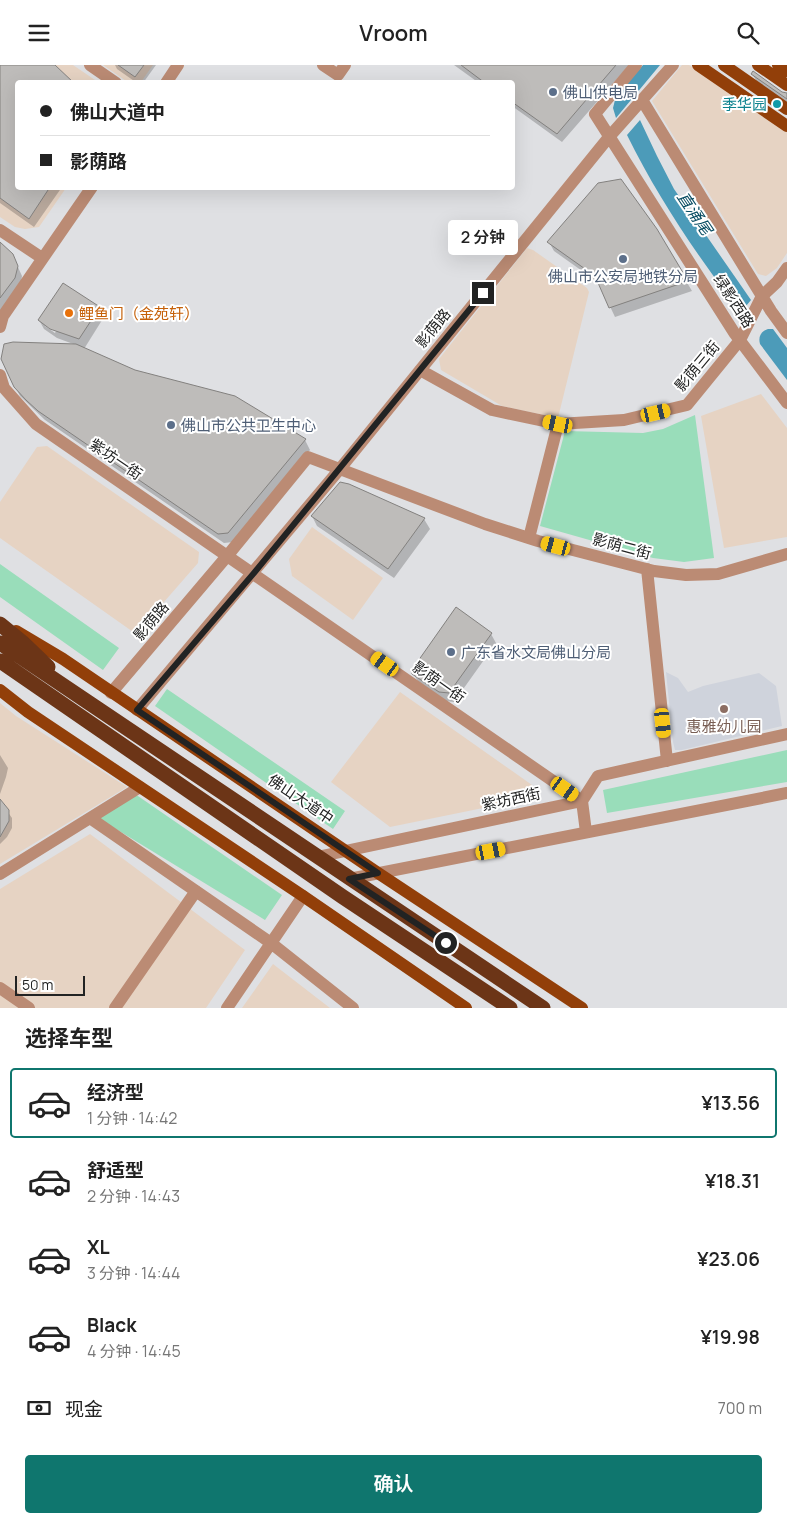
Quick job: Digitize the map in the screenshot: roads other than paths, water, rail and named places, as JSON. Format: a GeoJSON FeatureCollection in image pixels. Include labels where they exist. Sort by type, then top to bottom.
{"type":"FeatureCollection","features":[{"type":"Feature","properties":{"kind":"highway"},"geometry":{"type":"LineString","coordinates":[[0,623],[22,642],[75,695]]}},
{"type":"Feature","properties":{"kind":"highway"},"geometry":{"type":"LineString","coordinates":[[0,643],[543,1008]]}},
{"type":"Feature","properties":{"kind":"highway"},"geometry":{"type":"LineString","coordinates":[[0,661],[343,897],[510,1008]]}},
{"type":"Feature","properties":{"kind":"highway"},"geometry":{"type":"LineString","coordinates":[[0,671],[65,707]]}},
{"type":"Feature","properties":{"kind":"main road"},"geometry":{"type":"LineString","coordinates":[[698,65],[787,127]]}},
{"type":"Feature","properties":{"kind":"main road"},"geometry":{"type":"LineString","coordinates":[[724,65],[787,109]]}},
{"type":"Feature","properties":{"kind":"main road"},"geometry":{"type":"LineString","coordinates":[[758,65],[787,85]]}},
{"type":"Feature","properties":{"kind":"main road"},"geometry":{"type":"LineString","coordinates":[[778,65],[787,71]]}},
{"type":"Feature","properties":{"kind":"main road","name":"佛山大道中"},"geometry":{"type":"LineString","coordinates":[[0,623],[63,659],[378,873],[582,1008]]}},
{"type":"Feature","properties":{"kind":"main road"},"geometry":{"type":"LineString","coordinates":[[0,690],[28,712],[303,896],[466,1008]]}},
{"type":"Feature","properties":{"kind":"street"},"geometry":{"type":"LineString","coordinates":[[90,65],[112,80]]}},
{"type":"Feature","properties":{"kind":"street"},"geometry":{"type":"LineString","coordinates":[[168,80],[178,65]]}},
{"type":"Feature","properties":{"kind":"street"},"geometry":{"type":"LineString","coordinates":[[323,65],[338,75],[345,65]]}},
{"type":"Feature","properties":{"kind":"street"},"geometry":{"type":"LineString","coordinates":[[609,137],[595,114],[636,65]]}},
{"type":"Feature","properties":{"kind":"street","name":"影荫路"},"geometry":{"type":"LineString","coordinates":[[137,710],[339,470],[609,137],[673,65]]}},
{"type":"Feature","properties":{"kind":"street","name":"绿影西路"},"geometry":{"type":"LineString","coordinates":[[642,100],[762,296],[787,333]]}},
{"type":"Feature","properties":{"kind":"street","name":"绿影西路"},"geometry":{"type":"LineString","coordinates":[[609,137],[740,340],[787,403]]}},
{"type":"Feature","properties":{"kind":"street"},"geometry":{"type":"LineString","coordinates":[[0,327],[3,317],[90,190]]}},
{"type":"Feature","properties":{"kind":"street"},"geometry":{"type":"LineString","coordinates":[[0,230],[42,258]]}},
{"type":"Feature","properties":{"kind":"street","name":"影荫三街"},"geometry":{"type":"LineString","coordinates":[[420,370],[492,410],[558,424],[624,420],[687,405],[740,340],[762,296],[777,282],[787,268]]}},
{"type":"Feature","properties":{"kind":"street","name":"紫坊一街"},"geometry":{"type":"LineString","coordinates":[[0,375],[4,388],[36,424],[254,573]]}},
{"type":"Feature","properties":{"kind":"street"},"geometry":{"type":"LineString","coordinates":[[529,538],[558,424]]}},
{"type":"Feature","properties":{"kind":"street","name":"影荫路"},"geometry":{"type":"LineString","coordinates":[[111,693],[308,457],[339,470]]}},
{"type":"Feature","properties":{"kind":"street","name":"影荫二街"},"geometry":{"type":"LineString","coordinates":[[339,470],[485,524],[529,538],[647,569],[686,575],[718,573],[787,554]]}},
{"type":"Feature","properties":{"kind":"street"},"geometry":{"type":"LineString","coordinates":[[647,569],[668,761]]}},
{"type":"Feature","properties":{"kind":"street","name":"影荫一街"},"geometry":{"type":"LineString","coordinates":[[254,573],[582,801]]}},
{"type":"Feature","properties":{"kind":"street"},"geometry":{"type":"LineString","coordinates":[[586,832],[582,801],[598,776],[787,734]]}},
{"type":"Feature","properties":{"kind":"street"},"geometry":{"type":"LineString","coordinates":[[0,874],[140,787]]}},
{"type":"Feature","properties":{"kind":"street"},"geometry":{"type":"LineString","coordinates":[[349,879],[787,793]]}},
{"type":"Feature","properties":{"kind":"street","name":"紫坊西街"},"geometry":{"type":"LineString","coordinates":[[317,857],[582,801]]}},
{"type":"Feature","properties":{"kind":"street"},"geometry":{"type":"LineString","coordinates":[[90,818],[271,943],[353,1008]]}},
{"type":"Feature","properties":{"kind":"street"},"geometry":{"type":"LineString","coordinates":[[115,1008],[196,891]]}},
{"type":"Feature","properties":{"kind":"street"},"geometry":{"type":"LineString","coordinates":[[226,1008],[303,896]]}},
{"type":"Feature","properties":{"kind":"street"},"geometry":{"type":"LineString","coordinates":[[0,988],[29,1008]]}},
{"type":"Feature","properties":{"kind":"water"},"geometry":{"type":"Polygon","coordinates":[[[643,65],[660,65],[616,118],[613,108],[616,96],[643,65]]]}},
{"type":"Feature","properties":{"kind":"water"},"geometry":{"type":"Polygon","coordinates":[[[640,120],[674,189],[751,300],[746,306],[736,307],[691,244],[651,180],[627,135],[640,120]]]}},
{"type":"Feature","properties":{"kind":"water"},"geometry":{"type":"Polygon","coordinates":[[[768,329],[773,329],[787,348],[787,380],[760,344],[759,339],[761,335],[768,329]]]}},
{"type":"Feature","properties":{"kind":"place","name":"佛山供电局"},"geometry":{"type":"Point","coordinates":[553,92]}},
{"type":"Feature","properties":{"kind":"place","name":"季华园"},"geometry":{"type":"Point","coordinates":[777,104]}},
{"type":"Feature","properties":{"kind":"place","name":"佛山市公安局地铁分局"},"geometry":{"type":"Point","coordinates":[623,259]}},
{"type":"Feature","properties":{"kind":"place","name":"鲤鱼门（金苑轩）"},"geometry":{"type":"Point","coordinates":[69,313]}},
{"type":"Feature","properties":{"kind":"place","name":"佛山市公共卫生中心"},"geometry":{"type":"Point","coordinates":[171,425]}},
{"type":"Feature","properties":{"kind":"place","name":"广东省水文局佛山分局"},"geometry":{"type":"Point","coordinates":[451,652]}},
{"type":"Feature","properties":{"kind":"place","name":"惠雅幼儿园"},"geometry":{"type":"Point","coordinates":[724,709]}},
{"type":"Feature","properties":{"kind":"water label","name":"直涌尾"},"geometry":{"type":"Point","coordinates":[695,213]}}]}
